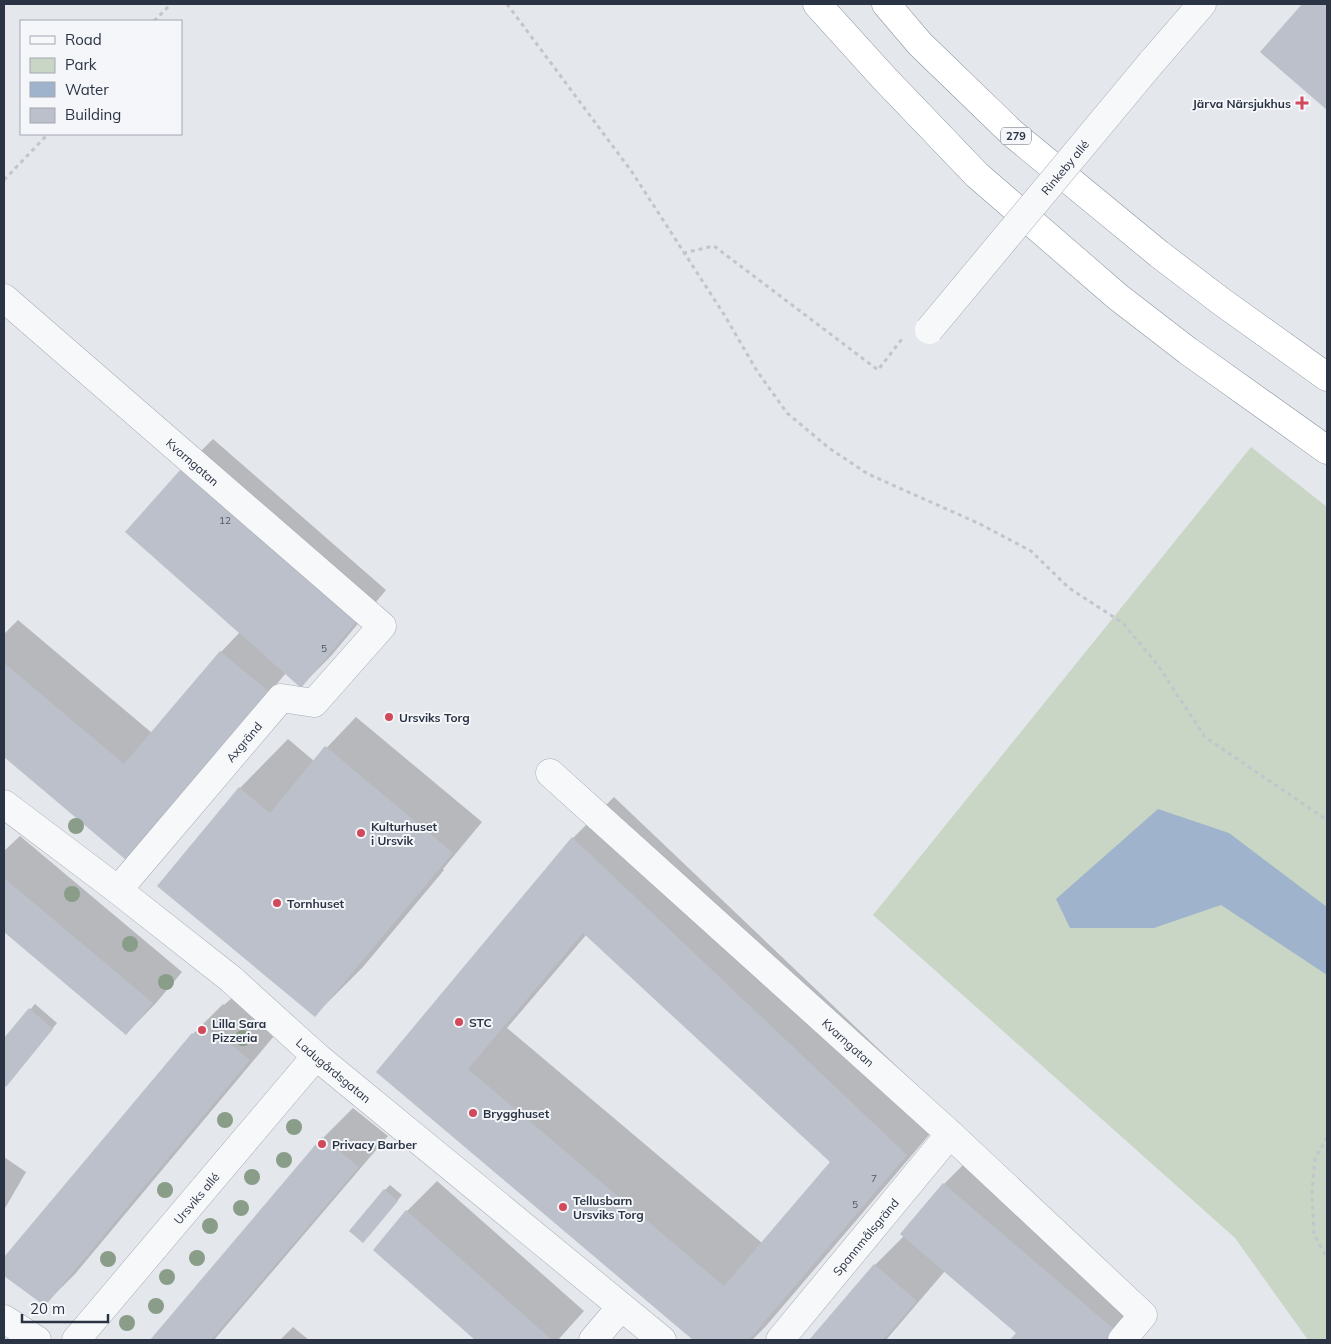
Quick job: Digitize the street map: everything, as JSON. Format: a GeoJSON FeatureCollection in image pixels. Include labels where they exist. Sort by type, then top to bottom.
{"type":"FeatureCollection","features":[{"type":"Feature","properties":{"kind":"highway"},"geometry":{"type":"LineString","coordinates":[[817,4],[884,78],[985,181],[1118,297],[1188,351],[1327,450]]}},
{"type":"Feature","properties":{"kind":"highway","name":"279"},"geometry":{"type":"LineString","coordinates":[[886,4],[920,44],[1012,133],[1159,254],[1301,360],[1327,377]]}},
{"type":"Feature","properties":{"kind":"highway"},"geometry":{"type":"LineString","coordinates":[[1301,360],[1327,372]]}},
{"type":"Feature","properties":{"kind":"street","name":"Rinkeby allé"},"geometry":{"type":"LineString","coordinates":[[918,332],[1202,4]]}},
{"type":"Feature","properties":{"kind":"street","name":"Kvarngatan"},"geometry":{"type":"LineString","coordinates":[[4,298],[382,626]]}},
{"type":"Feature","properties":{"kind":"street","name":"Axgränd"},"geometry":{"type":"LineString","coordinates":[[118,890],[281,698],[314,704],[382,626]]}},
{"type":"Feature","properties":{"kind":"street","name":"Kvarngatan"},"geometry":{"type":"LineString","coordinates":[[550,773],[950,1134],[1143,1315],[1122,1340]]}},
{"type":"Feature","properties":{"kind":"street","name":"Ladugårdsgatan"},"geometry":{"type":"LineString","coordinates":[[4,804],[232,979],[316,1056],[662,1340]]}},
{"type":"Feature","properties":{"kind":"street","name":"Ursviks allé"},"geometry":{"type":"LineString","coordinates":[[76,1340],[316,1056]]}},
{"type":"Feature","properties":{"kind":"street","name":"Spannmålsgränd"},"geometry":{"type":"LineString","coordinates":[[780,1340],[950,1134]]}},
{"type":"Feature","properties":{"kind":"street"},"geometry":{"type":"LineString","coordinates":[[593,1340],[621,1307]]}},
{"type":"Feature","properties":{"kind":"street"},"geometry":{"type":"LineString","coordinates":[[4,1320],[37,1340]]}},
{"type":"Feature","properties":{"kind":"path"},"geometry":{"type":"LineString","coordinates":[[155,20],[171,4]]}},
{"type":"Feature","properties":{"kind":"path"},"geometry":{"type":"LineString","coordinates":[[507,4],[632,172],[725,316],[757,370],[787,413],[829,448],[868,474],[980,524],[1031,551],[1069,588],[1124,623],[1157,664],[1206,736],[1327,820]]}},
{"type":"Feature","properties":{"kind":"path"},"geometry":{"type":"LineString","coordinates":[[4,180],[47,135]]}},
{"type":"Feature","properties":{"kind":"path"},"geometry":{"type":"LineString","coordinates":[[683,253],[714,246],[878,370],[918,332]]}},
{"type":"Feature","properties":{"kind":"path"},"geometry":{"type":"LineString","coordinates":[[1327,1137],[1315,1159],[1312,1193],[1314,1234],[1327,1258]]}},
{"type":"Feature","properties":{"kind":"green space"},"geometry":{"type":"Polygon","coordinates":[[[1251,447],[1327,507],[1327,1340],[1308,1340],[1235,1238],[873,915],[1251,447]]]}},
{"type":"Feature","properties":{"kind":"water"},"geometry":{"type":"Polygon","coordinates":[[[1158,809],[1229,833],[1327,907],[1327,975],[1221,905],[1154,928],[1070,928],[1056,899],[1158,809]]]}},
{"type":"Feature","properties":{"kind":"building"},"geometry":{"type":"Polygon","coordinates":[[[1302,4],[1327,4],[1327,110],[1260,52],[1302,4]]]}},
{"type":"Feature","properties":{"kind":"building"},"geometry":{"type":"Polygon","coordinates":[[[181,469],[357,621],[301,688],[125,532],[181,469]]]}},
{"type":"Feature","properties":{"kind":"building"},"geometry":{"type":"Polygon","coordinates":[[[220,651],[268,691],[126,860],[4,757],[4,663],[124,764],[220,651]]]}},
{"type":"Feature","properties":{"kind":"building","name":"Tornhuset"},"geometry":{"type":"Polygon","coordinates":[[[325,746],[453,853],[315,1017],[157,886],[239,787],[270,813],[325,746]]]}},
{"type":"Feature","properties":{"kind":"building","name":"Brygghuset"},"geometry":{"type":"Polygon","coordinates":[[[572,837],[907,1155],[749,1340],[693,1340],[376,1072],[572,837]],[[583,933],[468,1069],[724,1286],[830,1162],[583,933]]]}},
{"type":"Feature","properties":{"kind":"building"},"geometry":{"type":"Polygon","coordinates":[[[4,878],[153,1003],[126,1035],[4,932],[4,878]]]}},
{"type":"Feature","properties":{"kind":"building"},"geometry":{"type":"Polygon","coordinates":[[[29,1008],[53,1029],[6,1087],[4,1084],[4,1038],[29,1008]]]}},
{"type":"Feature","properties":{"kind":"building"},"geometry":{"type":"Polygon","coordinates":[[[202,1025],[221,1040],[223,1038],[250,1060],[45,1306],[4,1276],[4,1257],[192,1033],[194,1035],[202,1025]]]}},
{"type":"Feature","properties":{"kind":"building"},"geometry":{"type":"Polygon","coordinates":[[[322,1137],[359,1167],[211,1340],[150,1340],[322,1137]]]}},
{"type":"Feature","properties":{"kind":"building"},"geometry":{"type":"Polygon","coordinates":[[[943,1183],[1117,1332],[1110,1340],[1010,1340],[1016,1333],[900,1234],[943,1183]]]}},
{"type":"Feature","properties":{"kind":"building"},"geometry":{"type":"Polygon","coordinates":[[[384,1189],[398,1201],[363,1243],[349,1231],[384,1189]]]}},
{"type":"Feature","properties":{"kind":"building"},"geometry":{"type":"Polygon","coordinates":[[[406,1210],[552,1340],[475,1340],[373,1250],[406,1210]]]}},
{"type":"Feature","properties":{"kind":"building"},"geometry":{"type":"Polygon","coordinates":[[[874,1264],[917,1301],[883,1340],[809,1340],[874,1264]]]}},
{"type":"Feature","properties":{"kind":"place","name":"Järva Närsjukhus"},"geometry":{"type":"Point","coordinates":[1302,103]}},
{"type":"Feature","properties":{"kind":"place","name":"Ursviks Torg"},"geometry":{"type":"Point","coordinates":[389,717]}},
{"type":"Feature","properties":{"kind":"place","name":"Kulturhuset i Ursvik"},"geometry":{"type":"Point","coordinates":[361,833]}},
{"type":"Feature","properties":{"kind":"place","name":"Tornhuset"},"geometry":{"type":"Point","coordinates":[277,903]}},
{"type":"Feature","properties":{"kind":"place","name":"STC"},"geometry":{"type":"Point","coordinates":[459,1022]}},
{"type":"Feature","properties":{"kind":"place","name":"Lilla Sara Pizzeria"},"geometry":{"type":"Point","coordinates":[202,1030]}},
{"type":"Feature","properties":{"kind":"place","name":"Brygghuset"},"geometry":{"type":"Point","coordinates":[473,1113]}},
{"type":"Feature","properties":{"kind":"place","name":"Privacy Barber"},"geometry":{"type":"Point","coordinates":[322,1144]}},
{"type":"Feature","properties":{"kind":"place","name":"Tellusbarn Ursviks Torg"},"geometry":{"type":"Point","coordinates":[563,1207]}}]}
